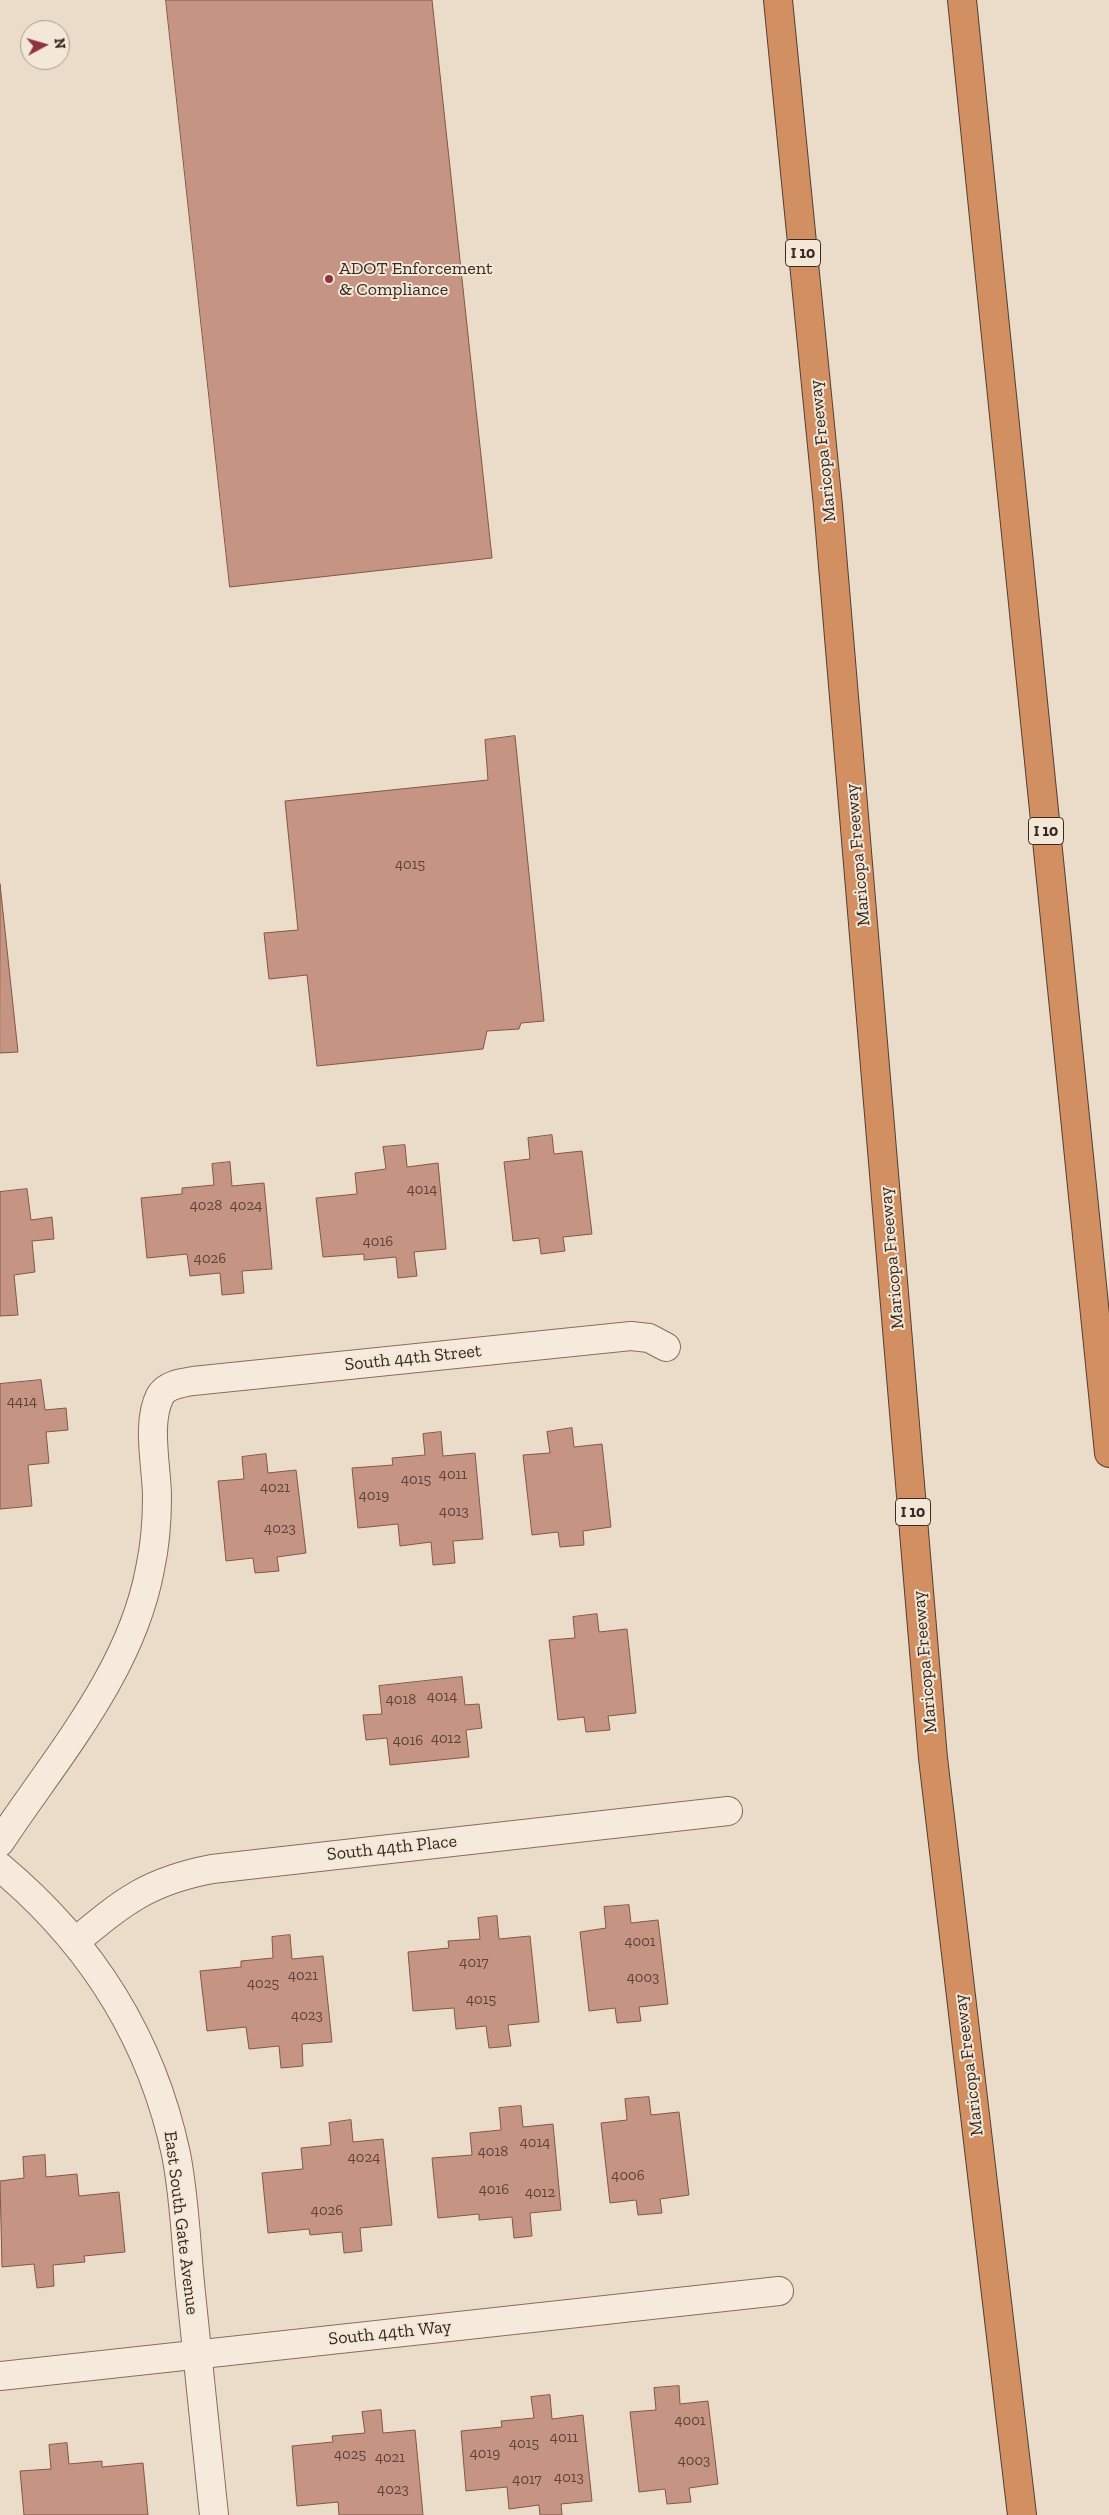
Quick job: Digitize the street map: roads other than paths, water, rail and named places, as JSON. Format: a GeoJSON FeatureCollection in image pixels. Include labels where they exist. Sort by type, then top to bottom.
{"type":"FeatureCollection","features":[{"type":"Feature","properties":{"kind":"highway","name":"Maricopa Freeway"},"geometry":{"type":"LineString","coordinates":[[778,0],[828,506],[933,1758],[1022,2515]]}},
{"type":"Feature","properties":{"kind":"highway","name":"I 10"},"geometry":{"type":"LineString","coordinates":[[962,0],[1109,1453]]}},
{"type":"Feature","properties":{"kind":"street","name":"South 44th Street"},"geometry":{"type":"LineString","coordinates":[[0,1842],[86,1716],[129,1638],[141,1604],[150,1569],[155,1533],[157,1491],[153,1429],[154,1410],[160,1394],[175,1384],[192,1381],[631,1336],[649,1338],[666,1347]]}},
{"type":"Feature","properties":{"kind":"street","name":"South 44th Place"},"geometry":{"type":"LineString","coordinates":[[76,1941],[120,1905],[151,1886],[183,1875],[212,1869],[728,1811]]}},
{"type":"Feature","properties":{"kind":"street","name":"East South Gate Avenue"},"geometry":{"type":"LineString","coordinates":[[0,1867],[36,1898],[76,1941],[100,1972],[124,2014],[156,2081],[168,2120],[176,2156],[214,2515]]}},
{"type":"Feature","properties":{"kind":"street","name":"South 44th Way"},"geometry":{"type":"LineString","coordinates":[[0,2376],[780,2291]]}},
{"type":"Feature","properties":{"kind":"place","name":"ADOT Enforcement & Compliance"},"geometry":{"type":"Point","coordinates":[329,279]}}]}
